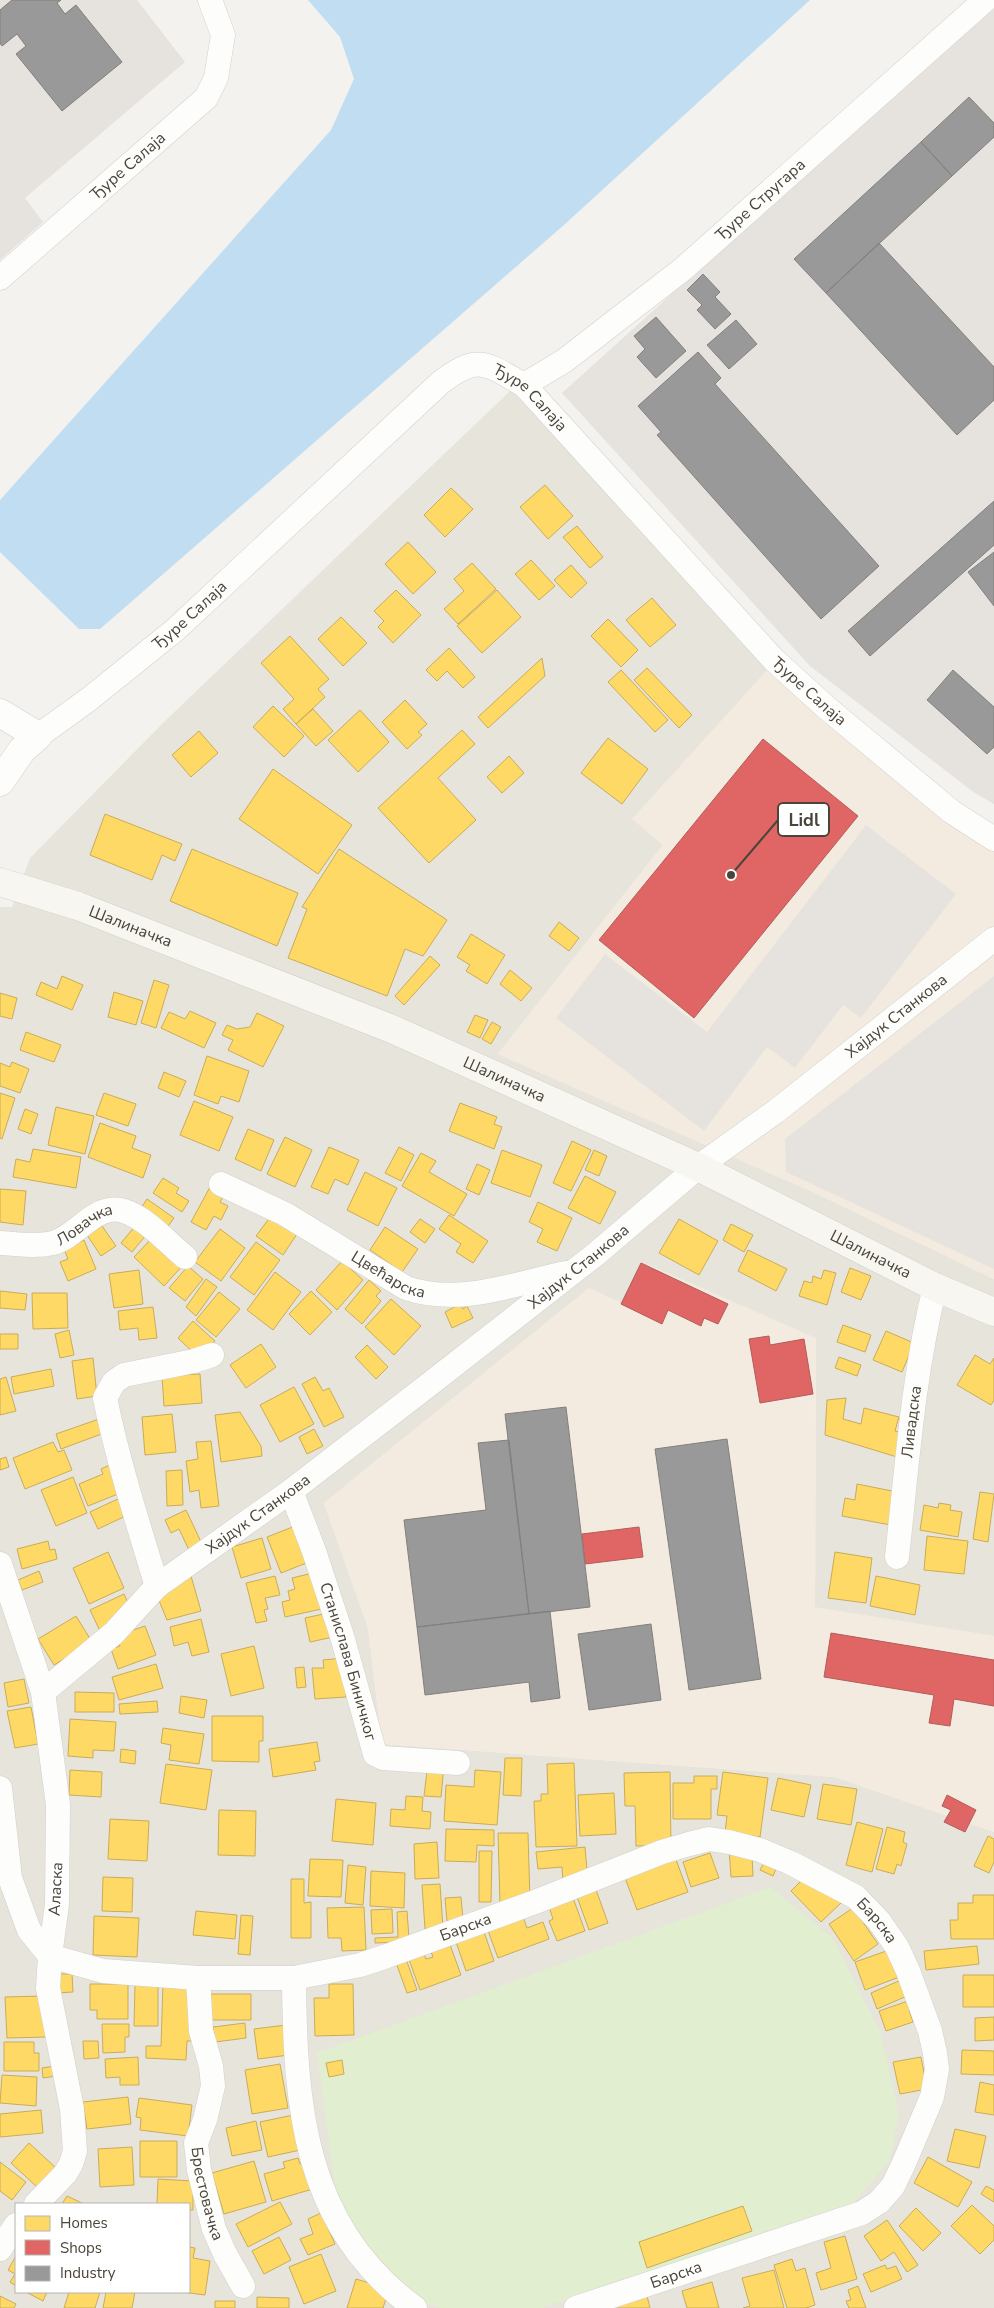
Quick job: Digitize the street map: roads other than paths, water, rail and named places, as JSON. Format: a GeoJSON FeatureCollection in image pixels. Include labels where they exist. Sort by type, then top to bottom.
{"type":"FeatureCollection","features":[{"type":"Feature","properties":{"kind":"main road","name":"Шалиначка"},"geometry":{"type":"LineString","coordinates":[[0,882],[78,906],[328,1003],[520,1086],[698,1167],[935,1287],[994,1312]]}},
{"type":"Feature","properties":{"kind":"street","name":"Ђуре Салаја"},"geometry":{"type":"LineString","coordinates":[[0,278],[206,98],[216,78],[223,35],[210,0]]}},
{"type":"Feature","properties":{"kind":"street","name":"Ђуре Стругара"},"geometry":{"type":"LineString","coordinates":[[524,385],[564,361],[683,269],[985,0]]}},
{"type":"Feature","properties":{"kind":"street","name":"Ђуре Салаја"},"geometry":{"type":"LineString","coordinates":[[0,782],[22,750],[175,630],[440,383],[457,370],[476,364],[492,365],[524,385],[774,660],[828,709],[952,812],[994,839]]}},
{"type":"Feature","properties":{"kind":"street"},"geometry":{"type":"LineString","coordinates":[[0,713],[38,736]]}},
{"type":"Feature","properties":{"kind":"street","name":"Хајдук Станкова"},"geometry":{"type":"LineString","coordinates":[[43,1692],[114,1633],[157,1586],[291,1491],[596,1254],[698,1167],[775,1112],[994,939]]}},
{"type":"Feature","properties":{"kind":"street","name":"Цвећарска"},"geometry":{"type":"LineString","coordinates":[[221,1184],[285,1214],[406,1288],[421,1293],[441,1295],[482,1292],[572,1272]]}},
{"type":"Feature","properties":{"kind":"street","name":"Ловачка"},"geometry":{"type":"LineString","coordinates":[[0,1243],[37,1246],[55,1242],[92,1217],[114,1209],[125,1211],[143,1222],[185,1257]]}},
{"type":"Feature","properties":{"kind":"street","name":"Ливадска"},"geometry":{"type":"LineString","coordinates":[[897,1557],[912,1412],[927,1320],[935,1287]]}},
{"type":"Feature","properties":{"kind":"street"},"geometry":{"type":"LineString","coordinates":[[157,1586],[118,1456],[105,1398],[114,1382],[124,1375],[194,1361],[212,1354]]}},
{"type":"Feature","properties":{"kind":"street","name":"Станислава Биничког"},"geometry":{"type":"LineString","coordinates":[[291,1491],[314,1551],[342,1636],[375,1754],[383,1758],[458,1763]]}},
{"type":"Feature","properties":{"kind":"street","name":"Аласка"},"geometry":{"type":"LineString","coordinates":[[0,1564],[43,1692],[58,1805],[57,1904],[48,1988],[72,2109],[75,2151],[72,2164],[65,2174],[37,2203]]}},
{"type":"Feature","properties":{"kind":"street"},"geometry":{"type":"LineString","coordinates":[[0,1788],[10,1878],[29,1930],[50,1956]]}},
{"type":"Feature","properties":{"kind":"street","name":"Барска"},"geometry":{"type":"LineString","coordinates":[[50,1956],[103,1971],[198,1978],[294,1978],[360,1965],[387,1956],[536,1902],[662,1852],[709,1839],[756,1849],[790,1863],[856,1897],[879,1921],[896,1947],[908,1971],[930,2031],[937,2069],[932,2097],[919,2131],[893,2186],[879,2202],[862,2212],[576,2308]]}},
{"type":"Feature","properties":{"kind":"street","name":"Брестовачка"},"geometry":{"type":"LineString","coordinates":[[198,1978],[201,2031],[211,2066],[212,2086],[205,2120],[196,2143],[199,2170],[214,2229],[225,2254],[244,2286]]}},
{"type":"Feature","properties":{"kind":"street"},"geometry":{"type":"LineString","coordinates":[[294,1978],[298,2082],[305,2133],[327,2202],[344,2236],[380,2278],[415,2308]]}},
{"type":"Feature","properties":{"kind":"street"},"geometry":{"type":"LineString","coordinates":[[0,2249],[15,2226]]}},
{"type":"Feature","properties":{"kind":"water"},"geometry":{"type":"Polygon","coordinates":[[[308,0],[810,0],[564,225],[100,629],[79,629],[0,552],[0,500],[331,130],[354,79],[340,37],[308,0]]]}},
{"type":"Feature","properties":{"kind":"place","name":"Lidl"},"geometry":{"type":"Point","coordinates":[731,875]}}]}
